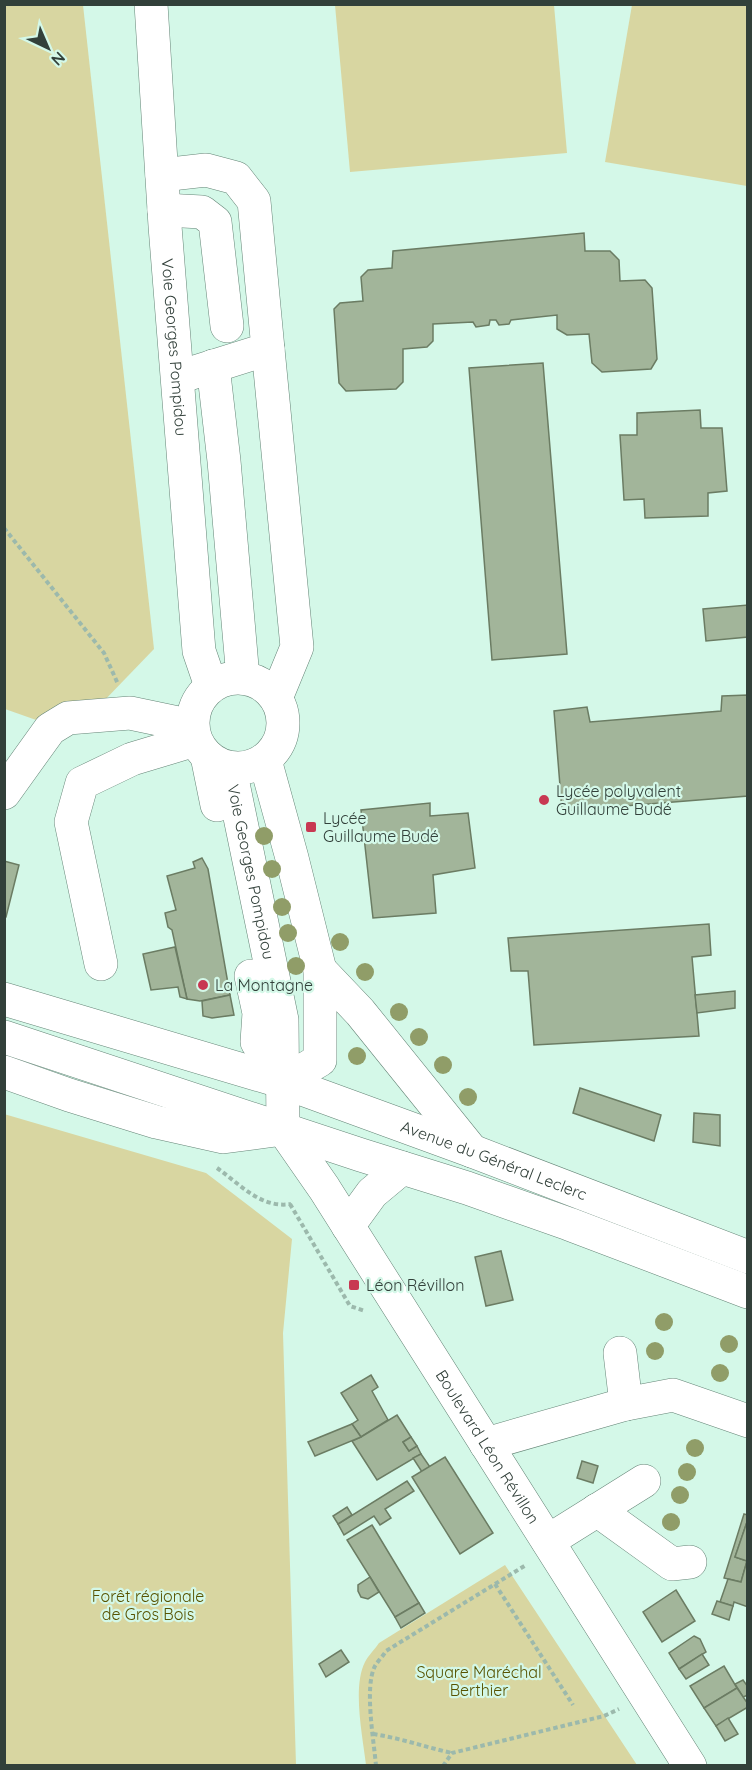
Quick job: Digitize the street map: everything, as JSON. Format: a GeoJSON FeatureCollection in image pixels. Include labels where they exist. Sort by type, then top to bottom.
{"type":"FeatureCollection","features":[{"type":"Feature","properties":{"kind":"street","name":"Voie Georges Pompidou"},"geometry":{"type":"LineString","coordinates":[[151,4],[162,175],[200,651],[211,686]]}},
{"type":"Feature","properties":{"kind":"street"},"geometry":{"type":"LineString","coordinates":[[162,175],[206,170],[236,178],[254,201],[297,647],[276,698]]}},
{"type":"Feature","properties":{"kind":"street"},"geometry":{"type":"LineString","coordinates":[[165,210],[202,212],[215,222],[226,326]]}},
{"type":"Feature","properties":{"kind":"street"},"geometry":{"type":"LineString","coordinates":[[179,377],[268,350]]}},
{"type":"Feature","properties":{"kind":"street"},"geometry":{"type":"LineString","coordinates":[[213,366],[224,461],[243,678]]}},
{"type":"Feature","properties":{"kind":"street"},"geometry":{"type":"LineString","coordinates":[[4,793],[50,729],[68,718],[130,713],[206,748],[250,767],[265,760],[280,741],[284,726],[282,711],[276,698],[263,685],[246,678],[228,678],[211,686],[200,696],[194,711],[206,748],[259,1013],[257,1042],[284,1082],[283,1129],[4,1036]]}},
{"type":"Feature","properties":{"kind":"street","name":"Voie Georges Pompidou"},"geometry":{"type":"LineString","coordinates":[[206,748],[239,805],[282,1020],[284,1082]]}},
{"type":"Feature","properties":{"kind":"street"},"geometry":{"type":"LineString","coordinates":[[101,964],[71,822],[82,783],[132,759],[206,748]]}},
{"type":"Feature","properties":{"kind":"street"},"geometry":{"type":"LineString","coordinates":[[265,760],[320,970],[320,1060],[284,1082]]}},
{"type":"Feature","properties":{"kind":"street"},"geometry":{"type":"LineString","coordinates":[[320,970],[360,1012],[472,1151]]}},
{"type":"Feature","properties":{"kind":"street","name":"Avenue du Général Leclerc"},"geometry":{"type":"LineString","coordinates":[[4,999],[284,1082],[472,1151],[747,1257]]}},
{"type":"Feature","properties":{"kind":"street"},"geometry":{"type":"LineString","coordinates":[[225,1065],[257,1042]]}},
{"type":"Feature","properties":{"kind":"street","name":"Avenue du Général Leclerc"},"geometry":{"type":"LineString","coordinates":[[4,1072],[156,1122],[223,1137],[283,1129],[467,1188],[747,1292]]}},
{"type":"Feature","properties":{"kind":"street","name":"Boulevard Léon Révillon"},"geometry":{"type":"LineString","coordinates":[[283,1129],[324,1188],[690,1766]]}},
{"type":"Feature","properties":{"kind":"street"},"geometry":{"type":"LineString","coordinates":[[348,1226],[372,1193],[402,1168]]}},
{"type":"Feature","properties":{"kind":"street"},"geometry":{"type":"LineString","coordinates":[[620,1353],[626,1404]]}},
{"type":"Feature","properties":{"kind":"street"},"geometry":{"type":"LineString","coordinates":[[486,1444],[626,1404],[674,1395],[747,1421]]}},
{"type":"Feature","properties":{"kind":"street"},"geometry":{"type":"LineString","coordinates":[[550,1545],[597,1510],[644,1481]]}},
{"type":"Feature","properties":{"kind":"street"},"geometry":{"type":"LineString","coordinates":[[597,1510],[672,1564],[690,1562]]}},
{"type":"Feature","properties":{"kind":"path"},"geometry":{"type":"LineString","coordinates":[[4,528],[104,653],[130,713]]}},
{"type":"Feature","properties":{"kind":"path"},"geometry":{"type":"LineString","coordinates":[[376,1766],[370,1682],[375,1667],[386,1651],[495,1584],[550,1545]]}},
{"type":"Feature","properties":{"kind":"path"},"geometry":{"type":"LineString","coordinates":[[495,1584],[573,1705]]}},
{"type":"Feature","properties":{"kind":"path"},"geometry":{"type":"LineString","coordinates":[[373,1734],[452,1753],[604,1716],[632,1704],[645,1695]]}},
{"type":"Feature","properties":{"kind":"path"},"geometry":{"type":"LineString","coordinates":[[443,1766],[452,1753]]}},
{"type":"Feature","properties":{"kind":"green space"},"geometry":{"type":"Polygon","coordinates":[[[4,5],[83,5],[154,649],[73,733],[5,709],[4,5]]]}},
{"type":"Feature","properties":{"kind":"green space"},"geometry":{"type":"Polygon","coordinates":[[[335,5],[554,5],[567,153],[350,172],[335,5]]]}},
{"type":"Feature","properties":{"kind":"green space"},"geometry":{"type":"Polygon","coordinates":[[[632,5],[747,5],[747,186],[605,162],[632,5]]]}},
{"type":"Feature","properties":{"kind":"green space","name":"Forêt régionale de Gros Bois"},"geometry":{"type":"Polygon","coordinates":[[[4,1114],[206,1173],[292,1239],[283,1333],[296,1765],[5,1765],[4,1114]]]}},
{"type":"Feature","properties":{"kind":"green space","name":"Square Maréchal Berthier"},"geometry":{"type":"Polygon","coordinates":[[[505,1565],[637,1765],[366,1765],[359,1685],[361,1672],[368,1657],[379,1643],[505,1565]]]}},
{"type":"Feature","properties":{"kind":"building"},"geometry":{"type":"Polygon","coordinates":[[[584,233],[585,251],[610,251],[619,260],[620,281],[645,280],[652,288],[657,359],[651,369],[602,372],[592,363],[589,334],[567,335],[557,329],[557,315],[511,320],[509,324],[499,325],[496,320],[490,320],[489,325],[476,327],[473,322],[433,324],[433,341],[427,347],[403,349],[403,382],[396,389],[346,391],[339,383],[334,309],[340,303],[363,301],[361,277],[368,270],[392,268],[393,251],[584,233]]]}},
{"type":"Feature","properties":{"kind":"building"},"geometry":{"type":"Polygon","coordinates":[[[543,363],[567,654],[492,660],[469,368],[543,363]]]}},
{"type":"Feature","properties":{"kind":"building"},"geometry":{"type":"Polygon","coordinates":[[[700,410],[701,428],[722,428],[727,491],[708,493],[708,516],[645,518],[644,499],[624,500],[620,435],[637,435],[637,413],[700,410]]]}},
{"type":"Feature","properties":{"kind":"building"},"geometry":{"type":"Polygon","coordinates":[[[748,605],[748,637],[706,641],[703,609],[748,605]]]}},
{"type":"Feature","properties":{"kind":"building"},"geometry":{"type":"Polygon","coordinates":[[[748,695],[748,796],[562,811],[554,711],[587,707],[590,722],[721,711],[722,696],[748,695]]]}},
{"type":"Feature","properties":{"kind":"building"},"geometry":{"type":"Polygon","coordinates":[[[430,803],[430,816],[468,813],[475,868],[433,875],[436,913],[373,918],[361,810],[430,803]]]}},
{"type":"Feature","properties":{"kind":"building"},"geometry":{"type":"Polygon","coordinates":[[[202,858],[208,869],[230,995],[200,1001],[187,999],[172,930],[168,927],[165,913],[176,910],[167,876],[195,868],[193,862],[202,858]]]}},
{"type":"Feature","properties":{"kind":"building"},"geometry":{"type":"Polygon","coordinates":[[[4,861],[19,865],[6,917],[4,917],[4,861]]]}},
{"type":"Feature","properties":{"kind":"building"},"geometry":{"type":"Polygon","coordinates":[[[709,924],[711,955],[692,957],[699,1036],[534,1045],[528,971],[511,971],[508,938],[709,924]]]}},
{"type":"Feature","properties":{"kind":"building"},"geometry":{"type":"Polygon","coordinates":[[[175,947],[187,999],[180,997],[178,987],[151,990],[143,954],[175,947]]]}},
{"type":"Feature","properties":{"kind":"building"},"geometry":{"type":"Polygon","coordinates":[[[735,991],[735,1008],[697,1013],[695,995],[735,991]]]}},
{"type":"Feature","properties":{"kind":"building"},"geometry":{"type":"Polygon","coordinates":[[[230,995],[234,1015],[212,1018],[203,1016],[202,1001],[230,995]]]}},
{"type":"Feature","properties":{"kind":"building"},"geometry":{"type":"Polygon","coordinates":[[[580,1088],[661,1115],[654,1141],[573,1113],[580,1088]]]}},
{"type":"Feature","properties":{"kind":"building"},"geometry":{"type":"Polygon","coordinates":[[[694,1113],[720,1115],[720,1146],[693,1142],[694,1113]]]}},
{"type":"Feature","properties":{"kind":"building"},"geometry":{"type":"Polygon","coordinates":[[[501,1251],[513,1300],[486,1306],[475,1257],[501,1251]]]}},
{"type":"Feature","properties":{"kind":"building"},"geometry":{"type":"Polygon","coordinates":[[[371,1375],[378,1387],[372,1391],[388,1420],[361,1437],[352,1424],[358,1420],[341,1393],[371,1375]]]}},
{"type":"Feature","properties":{"kind":"building"},"geometry":{"type":"Polygon","coordinates":[[[397,1415],[411,1437],[403,1442],[409,1451],[417,1446],[421,1454],[377,1480],[352,1441],[397,1415]]]}},
{"type":"Feature","properties":{"kind":"building"},"geometry":{"type":"Polygon","coordinates":[[[352,1424],[361,1437],[315,1456],[308,1442],[352,1424]]]}},
{"type":"Feature","properties":{"kind":"building"},"geometry":{"type":"Polygon","coordinates":[[[411,1437],[417,1446],[409,1451],[403,1442],[411,1437]]]}},
{"type":"Feature","properties":{"kind":"building"},"geometry":{"type":"Polygon","coordinates":[[[421,1454],[430,1467],[422,1472],[413,1458],[421,1454]]]}},
{"type":"Feature","properties":{"kind":"building"},"geometry":{"type":"Polygon","coordinates":[[[445,1457],[493,1533],[460,1554],[412,1477],[445,1457]]]}},
{"type":"Feature","properties":{"kind":"building"},"geometry":{"type":"Polygon","coordinates":[[[582,1461],[598,1466],[593,1483],[577,1478],[582,1461]]]}},
{"type":"Feature","properties":{"kind":"building"},"geometry":{"type":"Polygon","coordinates":[[[407,1481],[414,1491],[385,1509],[391,1518],[380,1525],[374,1516],[344,1535],[338,1524],[407,1481]]]}},
{"type":"Feature","properties":{"kind":"building"},"geometry":{"type":"Polygon","coordinates":[[[347,1507],[352,1515],[338,1524],[333,1516],[347,1507]]]}},
{"type":"Feature","properties":{"kind":"building"},"geometry":{"type":"Polygon","coordinates":[[[744,1514],[748,1515],[748,1519],[735,1557],[747,1561],[741,1582],[724,1578],[744,1514]]]}},
{"type":"Feature","properties":{"kind":"building"},"geometry":{"type":"Polygon","coordinates":[[[748,1519],[748,1607],[734,1602],[733,1606],[720,1602],[728,1579],[741,1582],[747,1561],[735,1557],[748,1519]]]}},
{"type":"Feature","properties":{"kind":"building"},"geometry":{"type":"Polygon","coordinates":[[[372,1525],[419,1603],[395,1617],[347,1540],[372,1525]]]}},
{"type":"Feature","properties":{"kind":"building"},"geometry":{"type":"Polygon","coordinates":[[[370,1577],[379,1592],[368,1599],[361,1597],[358,1585],[370,1577]]]}},
{"type":"Feature","properties":{"kind":"building"},"geometry":{"type":"Polygon","coordinates":[[[676,1590],[695,1621],[662,1642],[643,1612],[676,1590]]]}},
{"type":"Feature","properties":{"kind":"building"},"geometry":{"type":"Polygon","coordinates":[[[717,1601],[733,1606],[729,1620],[712,1614],[717,1601]]]}},
{"type":"Feature","properties":{"kind":"building"},"geometry":{"type":"Polygon","coordinates":[[[419,1603],[425,1613],[401,1628],[395,1617],[419,1603]]]}},
{"type":"Feature","properties":{"kind":"building"},"geometry":{"type":"Polygon","coordinates":[[[694,1636],[700,1639],[706,1652],[679,1669],[669,1653],[694,1636]]]}},
{"type":"Feature","properties":{"kind":"building"},"geometry":{"type":"Polygon","coordinates":[[[341,1650],[349,1662],[326,1677],[319,1664],[341,1650]]]}},
{"type":"Feature","properties":{"kind":"building"},"geometry":{"type":"Polygon","coordinates":[[[702,1654],[709,1665],[686,1679],[679,1669],[702,1654]]]}},
{"type":"Feature","properties":{"kind":"building"},"geometry":{"type":"Polygon","coordinates":[[[724,1666],[737,1688],[704,1708],[690,1686],[724,1666]]]}},
{"type":"Feature","properties":{"kind":"building"},"geometry":{"type":"Polygon","coordinates":[[[743,1680],[748,1687],[748,1695],[743,1697],[735,1684],[743,1680]]]}},
{"type":"Feature","properties":{"kind":"building"},"geometry":{"type":"Polygon","coordinates":[[[737,1688],[748,1707],[716,1726],[704,1708],[737,1688]]]}},
{"type":"Feature","properties":{"kind":"building"},"geometry":{"type":"Polygon","coordinates":[[[728,1718],[738,1734],[725,1741],[716,1726],[728,1718]]]}},
{"type":"Feature","properties":{"kind":"place","name":"Lycée polyvalent Guillaume Budé"},"geometry":{"type":"Point","coordinates":[544,800]}},
{"type":"Feature","properties":{"kind":"place","name":"Lycée Guillaume Budé"},"geometry":{"type":"Point","coordinates":[311,827]}},
{"type":"Feature","properties":{"kind":"place","name":"La Montagne"},"geometry":{"type":"Point","coordinates":[203,985]}},
{"type":"Feature","properties":{"kind":"place","name":"Léon Révillon"},"geometry":{"type":"Point","coordinates":[354,1285]}}]}
